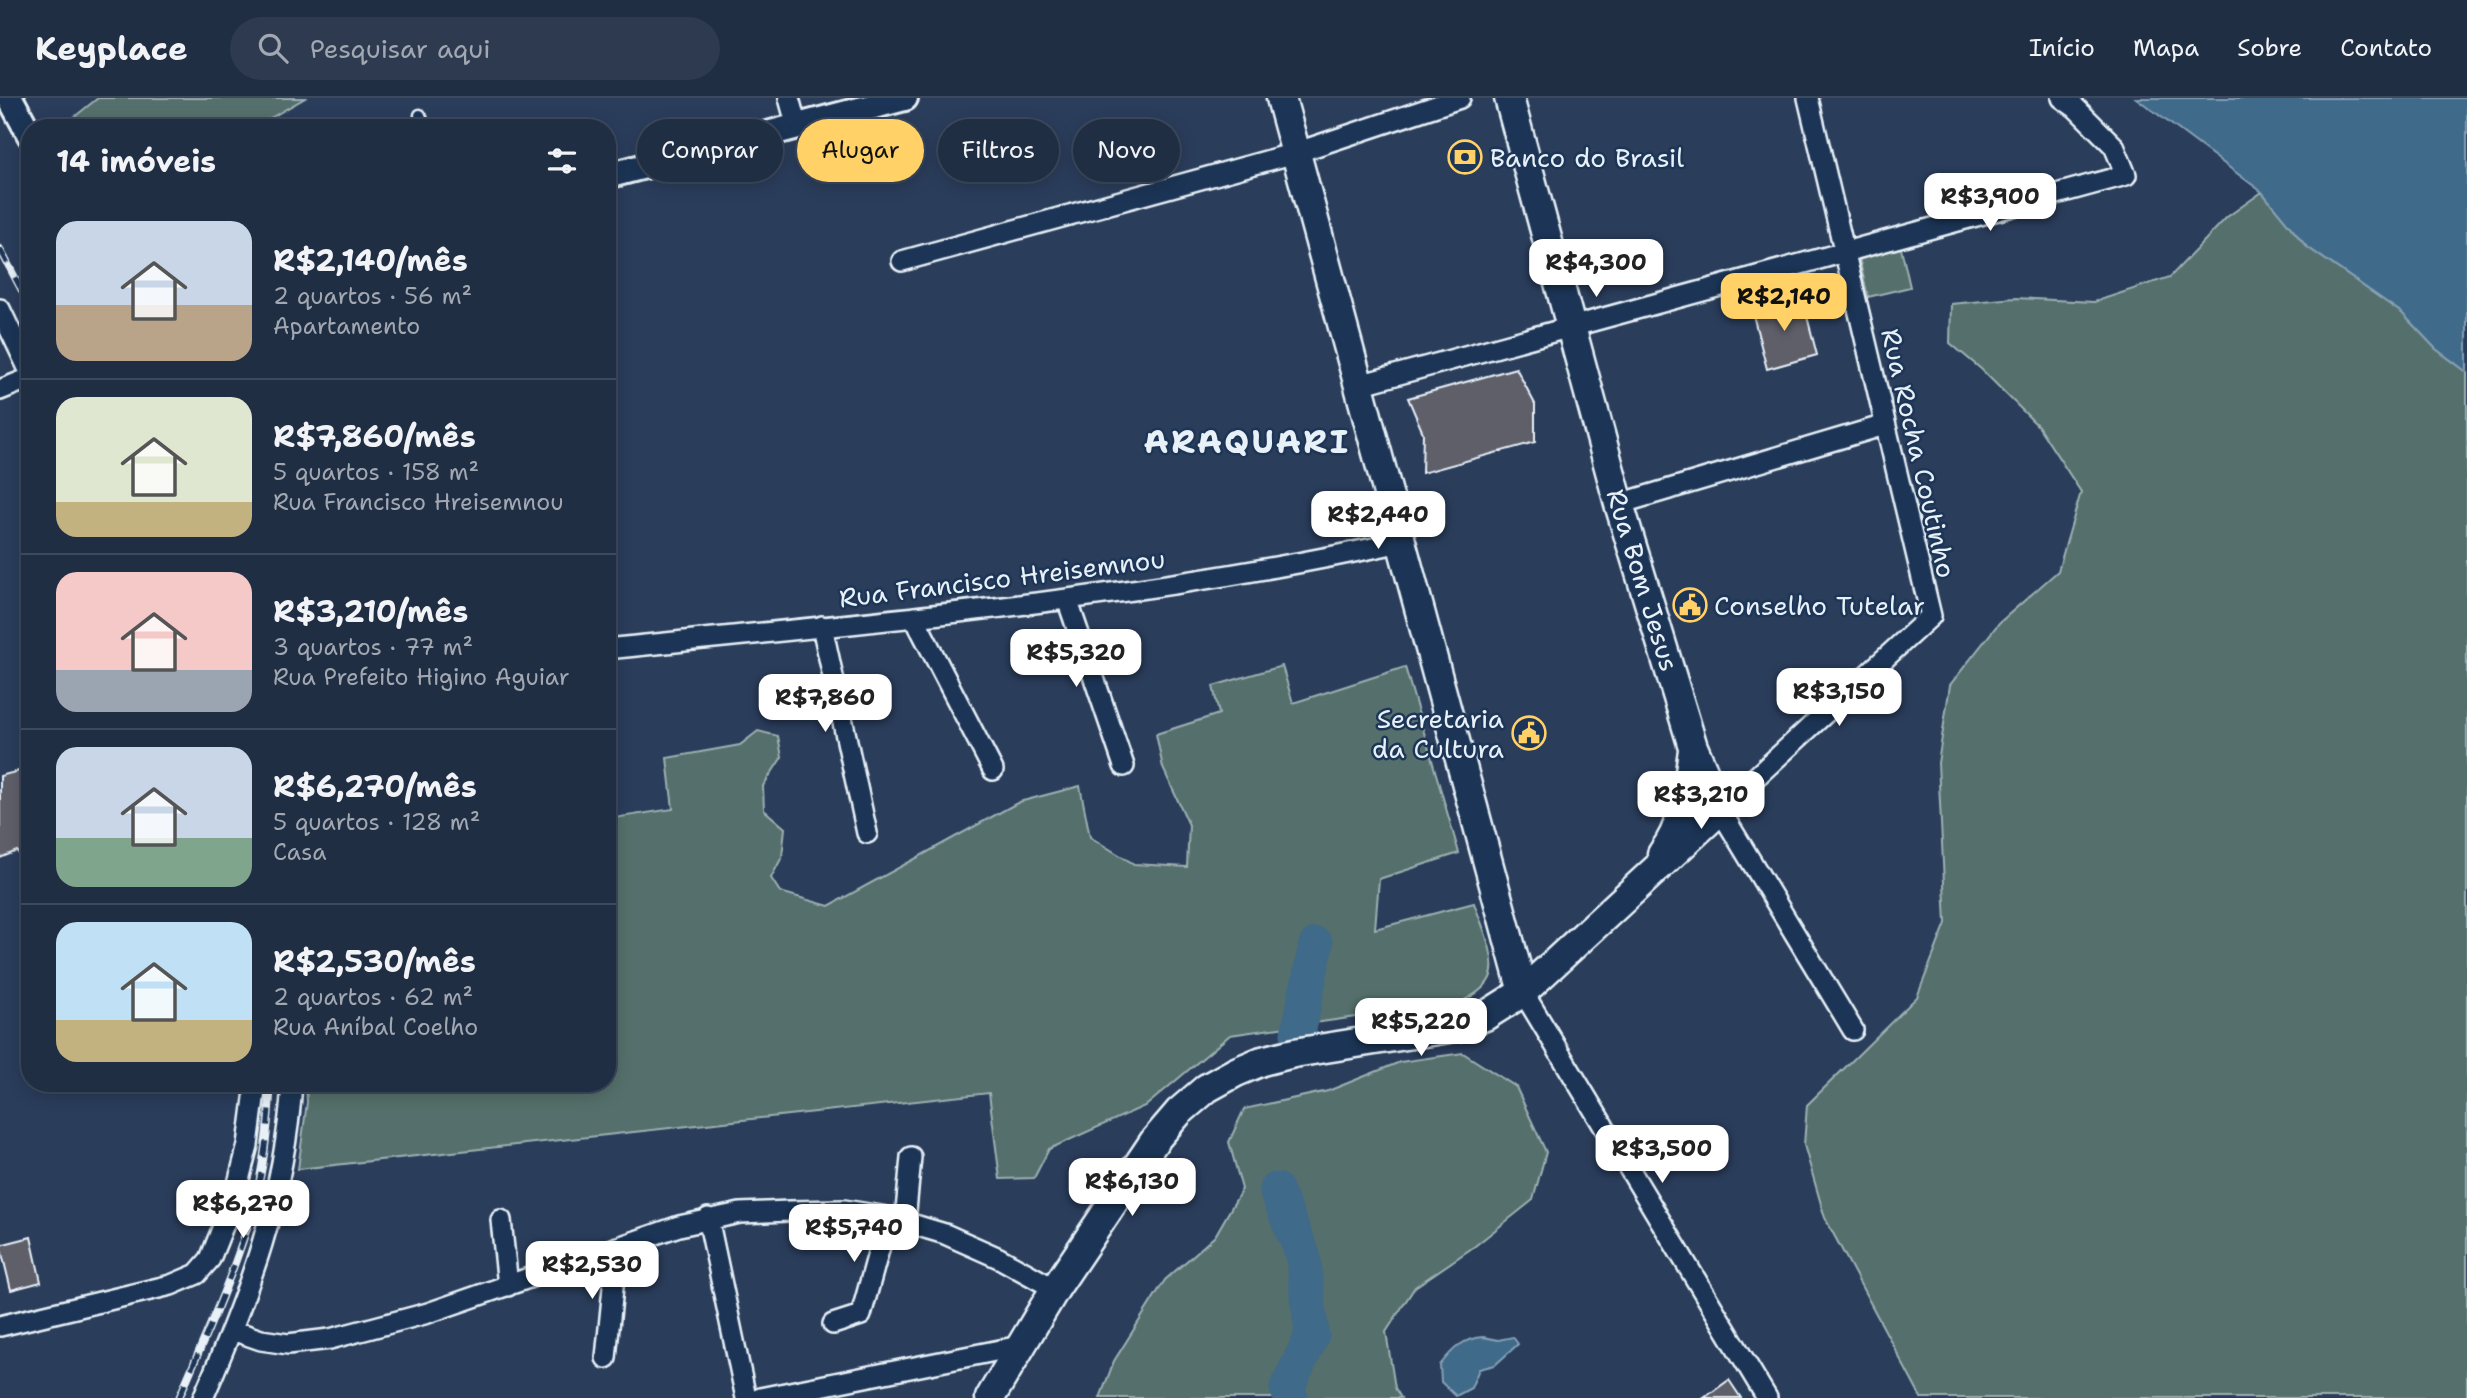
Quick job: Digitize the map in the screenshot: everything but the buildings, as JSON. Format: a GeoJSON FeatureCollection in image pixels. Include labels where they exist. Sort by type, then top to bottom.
{"type":"FeatureCollection","features":[{"type":"Feature","properties":{"kind":"main road"},"geometry":{"type":"LineString","coordinates":[[1280,98],[1523,992]]}},
{"type":"Feature","properties":{"kind":"main road","name":"Rua Bom Jesus"},"geometry":{"type":"LineString","coordinates":[[1509,98],[1619,503],[1693,747],[1720,810]]}},
{"type":"Feature","properties":{"kind":"main road"},"geometry":{"type":"LineString","coordinates":[[1638,886],[1668,847],[1679,822],[1687,796],[1693,747]]}},
{"type":"Feature","properties":{"kind":"main road"},"geometry":{"type":"LineString","coordinates":[[990,1398],[1055,1289],[1155,1140],[1179,1112],[1207,1088],[1262,1061],[1294,1053],[1456,1027],[1485,1016],[1523,992],[1720,810]]}},
{"type":"Feature","properties":{"kind":"street"},"geometry":{"type":"LineString","coordinates":[[10,98],[21,119]]}},
{"type":"Feature","properties":{"kind":"street"},"geometry":{"type":"LineString","coordinates":[[616,174],[797,127],[789,98]]}},
{"type":"Feature","properties":{"kind":"street"},"geometry":{"type":"LineString","coordinates":[[827,119],[905,98]]}},
{"type":"Feature","properties":{"kind":"street"},"geometry":{"type":"LineString","coordinates":[[902,261],[1295,153],[1460,98]]}},
{"type":"Feature","properties":{"kind":"street","name":"Rua Rocha Coutinho"},"geometry":{"type":"LineString","coordinates":[[1720,810],[1930,616],[1808,98]]}},
{"type":"Feature","properties":{"kind":"street"},"geometry":{"type":"LineString","coordinates":[[1359,386],[2126,175],[2114,146],[2076,108],[2062,98]]}},
{"type":"Feature","properties":{"kind":"street"},"geometry":{"type":"LineString","coordinates":[[0,309],[21,353]]}},
{"type":"Feature","properties":{"kind":"street"},"geometry":{"type":"LineString","coordinates":[[0,390],[21,382]]}},
{"type":"Feature","properties":{"kind":"street"},"geometry":{"type":"LineString","coordinates":[[1619,503],[1885,425]]}},
{"type":"Feature","properties":{"kind":"street","name":"Rua Francisco Hreisemnou"},"geometry":{"type":"LineString","coordinates":[[616,648],[1068,599],[1244,574],[1401,542]]}},
{"type":"Feature","properties":{"kind":"street"},"geometry":{"type":"LineString","coordinates":[[1068,599],[1124,766]]}},
{"type":"Feature","properties":{"kind":"street"},"geometry":{"type":"LineString","coordinates":[[914,617],[993,770]]}},
{"type":"Feature","properties":{"kind":"street"},"geometry":{"type":"LineString","coordinates":[[822,626],[867,833]]}},
{"type":"Feature","properties":{"kind":"street","name":"Rua Bom Jesus"},"geometry":{"type":"LineString","coordinates":[[1720,810],[1853,1030]]}},
{"type":"Feature","properties":{"kind":"street"},"geometry":{"type":"LineString","coordinates":[[1523,992],[1767,1398]]}},
{"type":"Feature","properties":{"kind":"street"},"geometry":{"type":"LineString","coordinates":[[0,1326],[171,1286],[197,1274],[210,1259],[233,1199],[248,1145],[255,1092]]}},
{"type":"Feature","properties":{"kind":"street"},"geometry":{"type":"LineString","coordinates":[[203,1398],[253,1276],[272,1213],[284,1156],[291,1092]]}},
{"type":"Feature","properties":{"kind":"street"},"geometry":{"type":"LineString","coordinates":[[834,1324],[861,1315],[897,1219],[911,1157]]}},
{"type":"Feature","properties":{"kind":"street"},"geometry":{"type":"LineString","coordinates":[[232,1329],[261,1340],[288,1344],[330,1339],[402,1321],[708,1218],[789,1210],[844,1210],[897,1219],[945,1234],[999,1258],[1055,1289]]}},
{"type":"Feature","properties":{"kind":"street"},"geometry":{"type":"LineString","coordinates":[[708,1218],[746,1398]]}},
{"type":"Feature","properties":{"kind":"street"},"geometry":{"type":"LineString","coordinates":[[501,1220],[508,1286]]}},
{"type":"Feature","properties":{"kind":"street"},"geometry":{"type":"LineString","coordinates":[[606,1358],[617,1247]]}},
{"type":"Feature","properties":{"kind":"street"},"geometry":{"type":"LineString","coordinates":[[760,1398],[1020,1346]]}},
{"type":"Feature","properties":{"kind":"lane"},"geometry":{"type":"LineString","coordinates":[[420,115],[422,119]]}},
{"type":"Feature","properties":{"kind":"green space"},"geometry":{"type":"Polygon","coordinates":[[[98,98],[305,98],[269,119],[72,119],[98,98]]]}},
{"type":"Feature","properties":{"kind":"green space"},"geometry":{"type":"Polygon","coordinates":[[[2262,192],[2306,246],[2402,313],[2436,349],[2467,372],[2467,1398],[1921,1398],[1825,1218],[1804,1145],[1807,1105],[1917,997],[1946,923],[1938,763],[1950,685],[1999,623],[2058,571],[2081,492],[2038,426],[1981,369],[1950,343],[1951,304],[2015,298],[2094,302],[2170,277],[2227,217],[2262,192]]]}},
{"type":"Feature","properties":{"kind":"green space"},"geometry":{"type":"Polygon","coordinates":[[[1901,248],[1910,287],[1868,297],[1859,258],[1901,248]]]}},
{"type":"Feature","properties":{"kind":"green space"},"geometry":{"type":"Polygon","coordinates":[[[1282,666],[1293,703],[1405,667],[1459,853],[1379,879],[1375,929],[1474,903],[1488,940],[1492,961],[1490,978],[1484,986],[1461,1002],[1230,1035],[1147,1105],[1049,1149],[1034,1178],[1000,1179],[989,1093],[298,1169],[306,1092],[616,1092],[616,818],[673,809],[667,758],[740,745],[758,731],[778,736],[782,757],[763,786],[764,810],[785,828],[782,857],[771,878],[780,892],[829,906],[1019,802],[1080,786],[1090,837],[1134,864],[1187,867],[1189,825],[1163,768],[1156,734],[1219,714],[1213,686],[1282,666]]]}},
{"type":"Feature","properties":{"kind":"green space"},"geometry":{"type":"Polygon","coordinates":[[[1463,1053],[1516,1087],[1546,1152],[1533,1200],[1475,1246],[1415,1287],[1386,1332],[1395,1388],[1401,1398],[1100,1398],[1114,1361],[1165,1280],[1215,1236],[1242,1189],[1229,1142],[1244,1109],[1328,1091],[1400,1062],[1463,1053]]]}},
{"type":"Feature","properties":{"kind":"water"},"geometry":{"type":"Polygon","coordinates":[[[2136,98],[2467,98],[2467,372],[2436,349],[2402,313],[2306,246],[2262,192],[2136,98]]]}},
{"type":"Feature","properties":{"kind":"water"},"geometry":{"type":"Polygon","coordinates":[[[1483,1337],[1498,1340],[1513,1337],[1518,1344],[1495,1365],[1479,1369],[1471,1388],[1456,1396],[1441,1382],[1440,1365],[1458,1346],[1483,1337]]]}},
{"type":"Feature","properties":{"kind":"waterway"},"geometry":{"type":"LineString","coordinates":[[1298,1034],[1316,945]]}},
{"type":"Feature","properties":{"kind":"waterway"},"geometry":{"type":"LineString","coordinates":[[1276,1190],[1303,1255],[1312,1335],[1287,1388],[1291,1398]]}},
{"type":"Feature","properties":{"kind":"railway"},"geometry":{"type":"LineString","coordinates":[[0,249],[21,289]]}},
{"type":"Feature","properties":{"kind":"railway"},"geometry":{"type":"LineString","coordinates":[[179,1398],[209,1329],[252,1212],[267,1132],[270,1092]]}},
{"type":"Feature","properties":{"kind":"place","name":"Banco do Brasil"},"geometry":{"type":"Point","coordinates":[1465,157]}},
{"type":"Feature","properties":{"kind":"place","name":"Conselho Tutelar"},"geometry":{"type":"Point","coordinates":[1690,605]}},
{"type":"Feature","properties":{"kind":"place","name":"Secretaria da Cultura"},"geometry":{"type":"Point","coordinates":[1529,733]}},
{"type":"Feature","properties":{"kind":"district","name":"ARAQUARI"},"geometry":{"type":"Point","coordinates":[1247,441]}}]}
